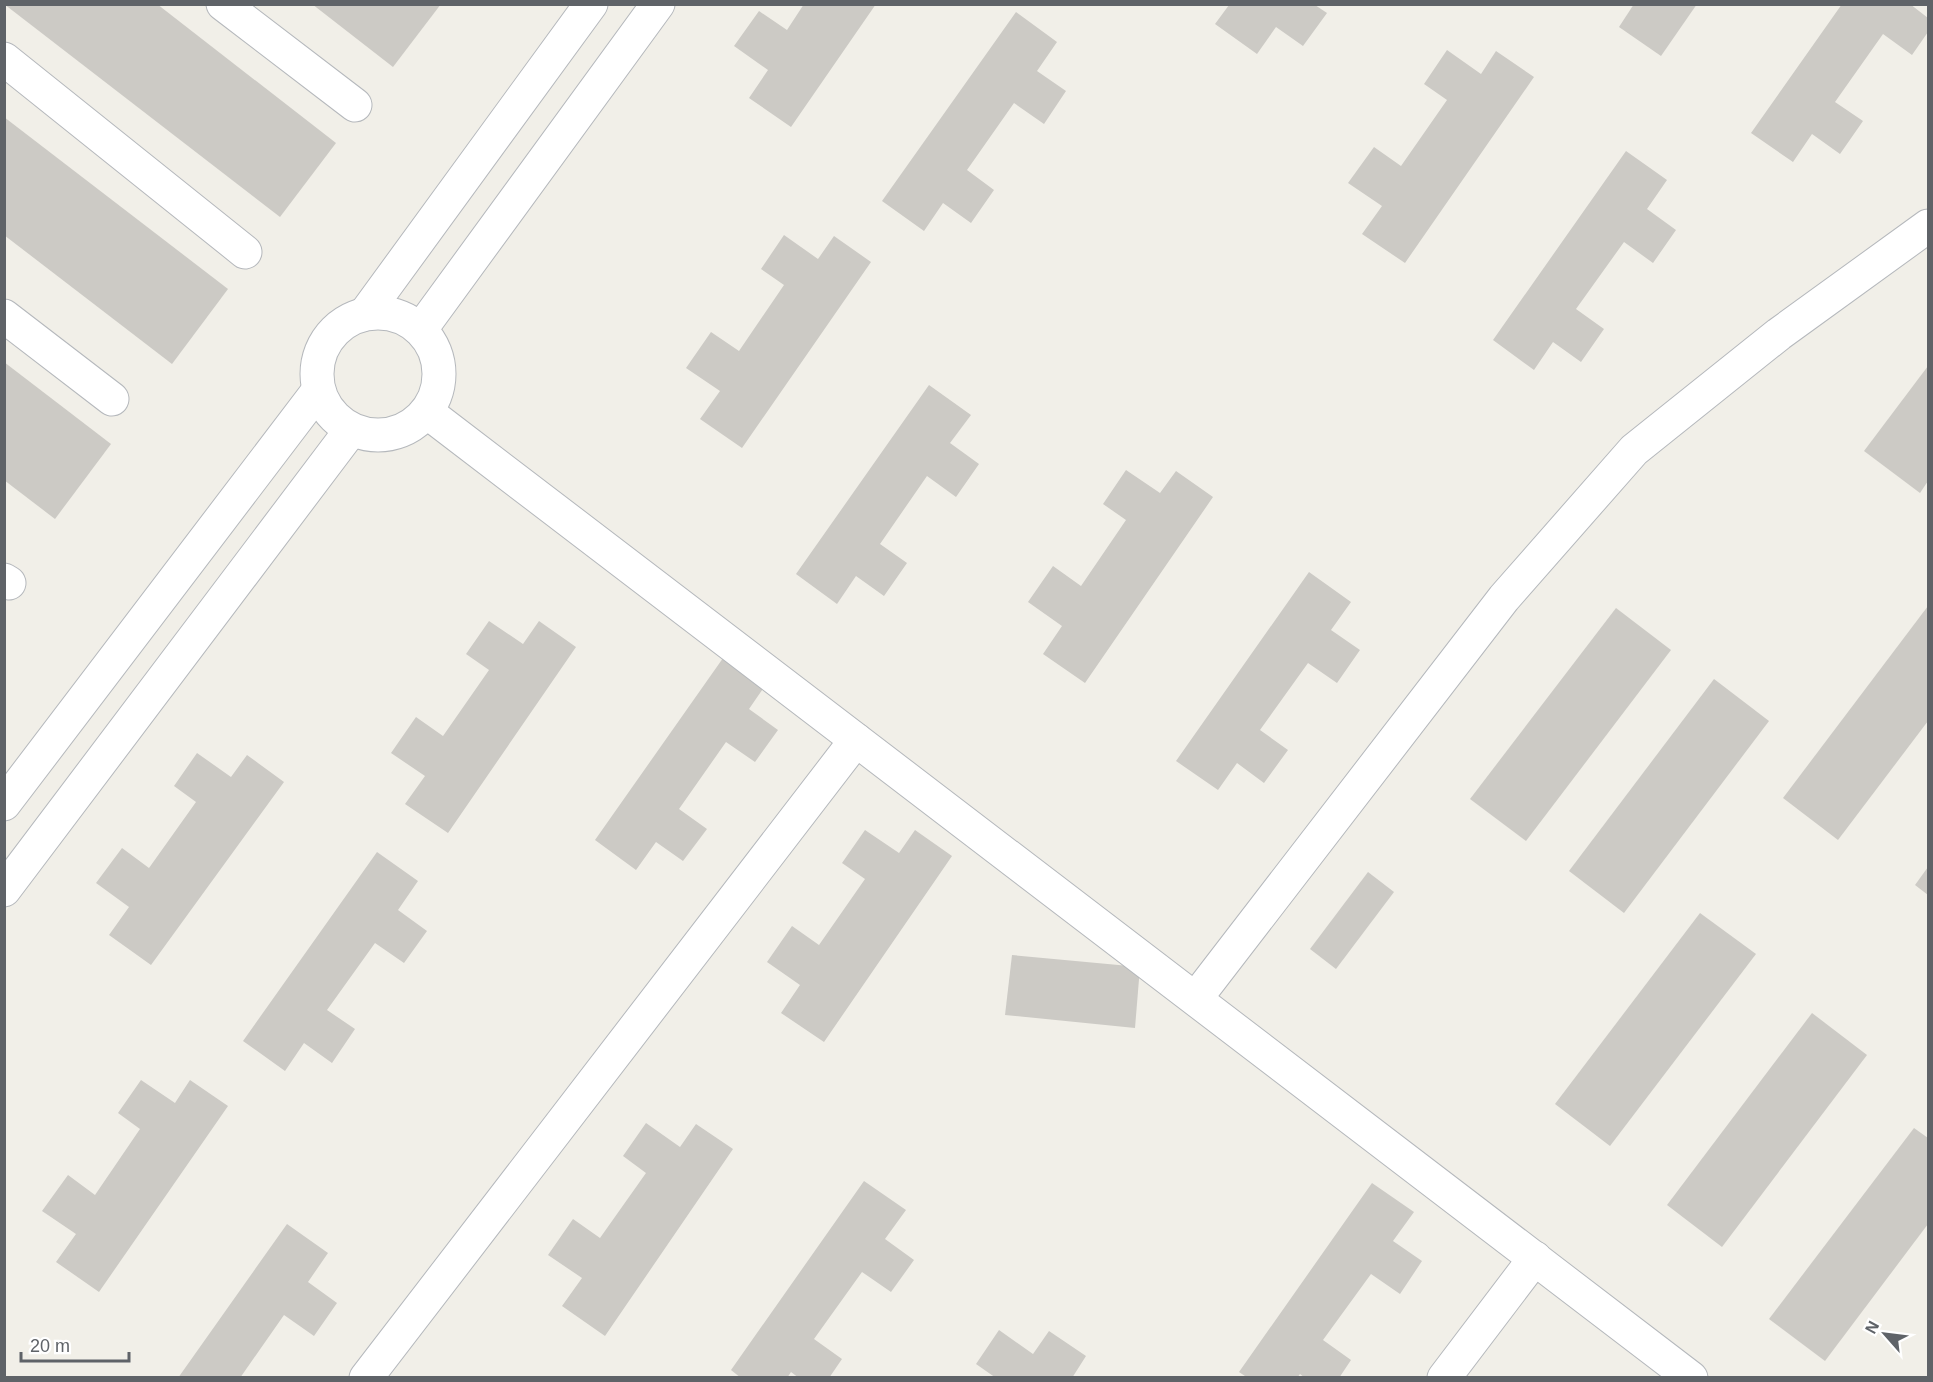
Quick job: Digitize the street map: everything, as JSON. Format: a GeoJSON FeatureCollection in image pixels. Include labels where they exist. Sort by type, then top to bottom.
{"type":"FeatureCollection","features":[{"type":"Feature","properties":{"kind":"street"},"geometry":{"type":"LineString","coordinates":[[224,4],[355,105]]}},
{"type":"Feature","properties":{"kind":"street"},"geometry":{"type":"LineString","coordinates":[[365,314],[591,4]]}},
{"type":"Feature","properties":{"kind":"street"},"geometry":{"type":"LineString","coordinates":[[421,329],[658,4]]}},
{"type":"Feature","properties":{"kind":"street"},"geometry":{"type":"LineString","coordinates":[[4,59],[245,252]]}},
{"type":"Feature","properties":{"kind":"street"},"geometry":{"type":"LineString","coordinates":[[1196,998],[1504,598],[1634,450],[1779,334],[1929,226]]}},
{"type":"Feature","properties":{"kind":"street"},"geometry":{"type":"LineString","coordinates":[[386,313],[405,318],[421,329],[432,344],[439,360],[440,378],[436,396],[427,412],[400,432],[383,436],[367,435],[351,430],[328,410],[318,391],[316,371],[326,343],[346,321],[365,314],[386,313]]}},
{"type":"Feature","properties":{"kind":"street"},"geometry":{"type":"LineString","coordinates":[[4,316],[112,399]]}},
{"type":"Feature","properties":{"kind":"street"},"geometry":{"type":"LineString","coordinates":[[4,804],[318,391]]}},
{"type":"Feature","properties":{"kind":"street"},"geometry":{"type":"LineString","coordinates":[[427,412],[1691,1377]]}},
{"type":"Feature","properties":{"kind":"street"},"geometry":{"type":"LineString","coordinates":[[4,891],[351,430]]}},
{"type":"Feature","properties":{"kind":"street"},"geometry":{"type":"LineString","coordinates":[[366,1377],[856,740]]}},
{"type":"Feature","properties":{"kind":"street"},"geometry":{"type":"LineString","coordinates":[[1444,1377],[1535,1258]]}},
{"type":"Feature","properties":{"kind":"building"},"geometry":{"type":"Polygon","coordinates":[[[4,4],[157,4],[336,143],[280,217],[4,4]]]}},
{"type":"Feature","properties":{"kind":"building"},"geometry":{"type":"Polygon","coordinates":[[[312,4],[441,4],[393,67],[312,4]]]}},
{"type":"Feature","properties":{"kind":"building"},"geometry":{"type":"Polygon","coordinates":[[[804,4],[876,4],[791,127],[749,98],[768,70],[734,46],[759,11],[787,30],[804,4]]]}},
{"type":"Feature","properties":{"kind":"building"},"geometry":{"type":"Polygon","coordinates":[[[1634,4],[1697,4],[1661,56],[1619,27],[1634,4]]]}},
{"type":"Feature","properties":{"kind":"building"},"geometry":{"type":"Polygon","coordinates":[[[1842,4],[1910,4],[1928,18],[1928,32],[1912,55],[1883,34],[1835,102],[1863,121],[1840,154],[1812,134],[1793,162],[1751,133],[1842,4]]]}},
{"type":"Feature","properties":{"kind":"building"},"geometry":{"type":"Polygon","coordinates":[[[1229,5],[1315,5],[1327,13],[1303,46],[1276,27],[1257,54],[1215,24],[1229,5]]]}},
{"type":"Feature","properties":{"kind":"building"},"geometry":{"type":"Polygon","coordinates":[[[1016,12],[1057,42],[1037,71],[1066,91],[1044,124],[1014,103],[967,170],[994,190],[971,223],[943,203],[924,231],[882,201],[1016,12]]]}},
{"type":"Feature","properties":{"kind":"building"},"geometry":{"type":"Polygon","coordinates":[[[1447,50],[1481,74],[1496,51],[1534,77],[1405,263],[1362,234],[1382,206],[1348,183],[1374,147],[1401,166],[1447,100],[1424,84],[1447,50]]]}},
{"type":"Feature","properties":{"kind":"building"},"geometry":{"type":"Polygon","coordinates":[[[4,117],[228,289],[172,364],[4,235],[4,117]]]}},
{"type":"Feature","properties":{"kind":"building"},"geometry":{"type":"Polygon","coordinates":[[[1626,151],[1667,180],[1647,209],[1676,230],[1653,263],[1624,242],[1576,309],[1604,329],[1581,362],[1553,342],[1534,370],[1493,340],[1626,151]]]}},
{"type":"Feature","properties":{"kind":"building"},"geometry":{"type":"Polygon","coordinates":[[[784,235],[818,259],[834,236],[871,262],[742,448],[700,419],[720,391],[686,368],[711,332],[739,351],[784,285],[761,269],[784,235]]]}},
{"type":"Feature","properties":{"kind":"building"},"geometry":{"type":"Polygon","coordinates":[[[4,362],[111,444],[55,519],[4,480],[4,362]]]}},
{"type":"Feature","properties":{"kind":"building"},"geometry":{"type":"Polygon","coordinates":[[[1928,366],[1928,481],[1920,493],[1864,451],[1928,366]]]}},
{"type":"Feature","properties":{"kind":"building"},"geometry":{"type":"Polygon","coordinates":[[[929,385],[971,415],[950,443],[979,464],[956,497],[927,476],[880,544],[907,563],[884,596],[856,576],[837,604],[796,574],[929,385]]]}},
{"type":"Feature","properties":{"kind":"building"},"geometry":{"type":"Polygon","coordinates":[[[1126,470],[1160,493],[1176,471],[1213,497],[1085,683],[1043,654],[1062,626],[1028,602],[1053,566],[1081,586],[1126,520],[1103,504],[1126,470]]]}},
{"type":"Feature","properties":{"kind":"building"},"geometry":{"type":"Polygon","coordinates":[[[1309,572],[1351,602],[1331,630],[1360,650],[1337,683],[1308,663],[1260,730],[1288,750],[1264,783],[1237,763],[1218,790],[1176,761],[1309,572]]]}},
{"type":"Feature","properties":{"kind":"building"},"geometry":{"type":"Polygon","coordinates":[[[1928,606],[1928,721],[1838,840],[1783,798],[1928,606]]]}},
{"type":"Feature","properties":{"kind":"building"},"geometry":{"type":"Polygon","coordinates":[[[1616,608],[1671,650],[1526,841],[1470,799],[1616,608]]]}},
{"type":"Feature","properties":{"kind":"building"},"geometry":{"type":"Polygon","coordinates":[[[489,621],[523,644],[539,621],[576,647],[448,833],[405,804],[425,776],[391,753],[416,717],[443,736],[489,670],[466,654],[489,621]]]}},
{"type":"Feature","properties":{"kind":"building"},"geometry":{"type":"Polygon","coordinates":[[[728,651],[769,680],[749,709],[778,730],[755,762],[726,742],[679,809],[707,829],[683,861],[656,842],[636,870],[595,840],[728,651]]]}},
{"type":"Feature","properties":{"kind":"building"},"geometry":{"type":"Polygon","coordinates":[[[1714,679],[1769,721],[1624,913],[1569,871],[1714,679]]]}},
{"type":"Feature","properties":{"kind":"building"},"geometry":{"type":"Polygon","coordinates":[[[197,753],[231,777],[247,755],[284,782],[151,965],[109,935],[129,907],[96,883],[122,848],[149,868],[196,802],[174,786],[197,753]]]}},
{"type":"Feature","properties":{"kind":"building"},"geometry":{"type":"Polygon","coordinates":[[[865,830],[899,853],[915,830],[952,856],[824,1042],[781,1013],[800,985],[767,962],[792,926],[819,945],[865,879],[842,863],[865,830]]]}},
{"type":"Feature","properties":{"kind":"building"},"geometry":{"type":"Polygon","coordinates":[[[377,852],[418,881],[398,910],[427,931],[404,963],[375,943],[327,1010],[355,1029],[332,1063],[304,1043],[285,1071],[243,1041],[377,852]]]}},
{"type":"Feature","properties":{"kind":"building"},"geometry":{"type":"Polygon","coordinates":[[[1928,867],[1928,895],[1915,885],[1928,867]]]}},
{"type":"Feature","properties":{"kind":"building"},"geometry":{"type":"Polygon","coordinates":[[[1368,872],[1394,892],[1336,969],[1310,949],[1368,872]]]}},
{"type":"Feature","properties":{"kind":"building"},"geometry":{"type":"Polygon","coordinates":[[[1700,913],[1756,954],[1610,1146],[1555,1104],[1700,913]]]}},
{"type":"Feature","properties":{"kind":"building"},"geometry":{"type":"Polygon","coordinates":[[[1012,955],[1140,967],[1135,1028],[1005,1015],[1012,955]]]}},
{"type":"Feature","properties":{"kind":"building"},"geometry":{"type":"Polygon","coordinates":[[[1812,1013],[1867,1055],[1722,1247],[1667,1205],[1812,1013]]]}},
{"type":"Feature","properties":{"kind":"building"},"geometry":{"type":"Polygon","coordinates":[[[141,1080],[175,1103],[190,1080],[228,1106],[99,1292],[56,1262],[76,1234],[42,1211],[68,1175],[95,1195],[140,1129],[118,1113],[141,1080]]]}},
{"type":"Feature","properties":{"kind":"building"},"geometry":{"type":"Polygon","coordinates":[[[646,1123],[680,1147],[696,1124],[733,1149],[605,1336],[562,1306],[582,1278],[548,1255],[573,1219],[600,1238],[646,1173],[623,1156],[646,1123]]]}},
{"type":"Feature","properties":{"kind":"building"},"geometry":{"type":"Polygon","coordinates":[[[1914,1128],[1928,1138],[1928,1224],[1825,1361],[1769,1319],[1914,1128]]]}},
{"type":"Feature","properties":{"kind":"building"},"geometry":{"type":"Polygon","coordinates":[[[864,1181],[906,1210],[885,1239],[914,1260],[891,1292],[862,1272],[814,1339],[842,1359],[829,1378],[799,1378],[791,1372],[787,1378],[741,1378],[731,1370],[864,1181]]]}},
{"type":"Feature","properties":{"kind":"building"},"geometry":{"type":"Polygon","coordinates":[[[1372,1183],[1414,1212],[1393,1241],[1422,1261],[1400,1294],[1371,1274],[1323,1340],[1351,1360],[1339,1378],[1305,1378],[1300,1374],[1297,1378],[1248,1378],[1239,1372],[1372,1183]]]}},
{"type":"Feature","properties":{"kind":"building"},"geometry":{"type":"Polygon","coordinates":[[[287,1224],[328,1253],[308,1282],[337,1303],[314,1336],[284,1315],[240,1378],[178,1378],[287,1224]]]}},
{"type":"Feature","properties":{"kind":"building"},"geometry":{"type":"Polygon","coordinates":[[[999,1330],[1033,1354],[1049,1331],[1086,1356],[1072,1378],[996,1378],[976,1364],[999,1330]]]}}]}
